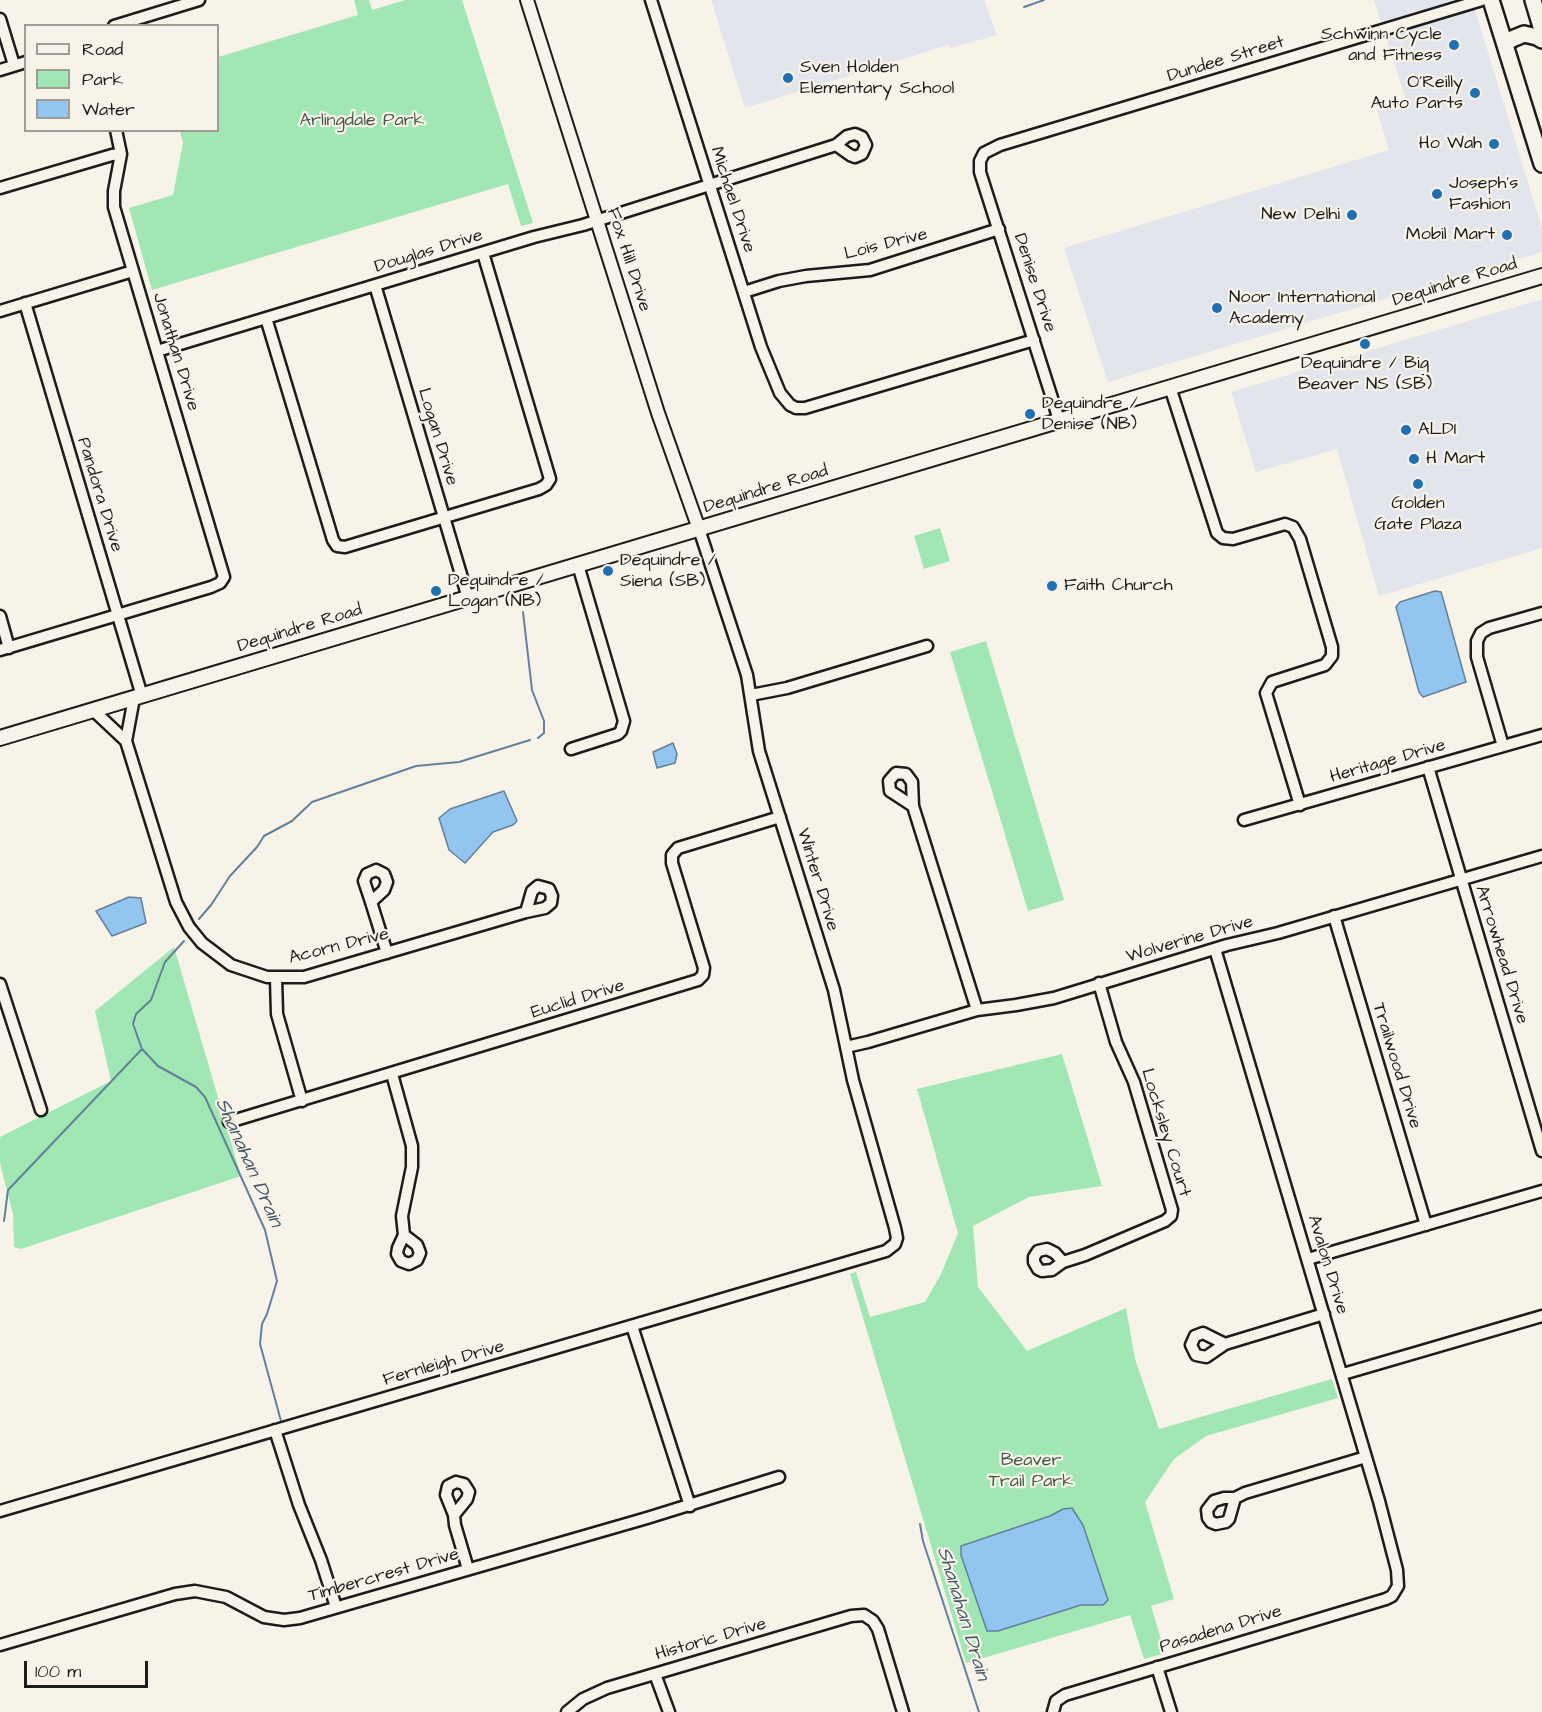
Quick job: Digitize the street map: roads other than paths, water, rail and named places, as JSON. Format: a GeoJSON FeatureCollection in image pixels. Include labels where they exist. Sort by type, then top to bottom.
{"type":"FeatureCollection","features":[{"type":"Feature","properties":{"kind":"main road"},"geometry":{"type":"LineString","coordinates":[[1491,0],[1542,164]]}},
{"type":"Feature","properties":{"kind":"main road"},"geometry":{"type":"LineString","coordinates":[[1533,0],[1542,30]]}},
{"type":"Feature","properties":{"kind":"main road"},"geometry":{"type":"LineString","coordinates":[[1505,45],[1524,34],[1542,40]]}},
{"type":"Feature","properties":{"kind":"main road","name":"Dequindre Road"},"geometry":{"type":"LineString","coordinates":[[0,738],[1542,276]]}},
{"type":"Feature","properties":{"kind":"street"},"geometry":{"type":"LineString","coordinates":[[121,24],[199,0]]}},
{"type":"Feature","properties":{"kind":"street","name":"Fox Hill Drive"},"geometry":{"type":"LineString","coordinates":[[527,0],[658,413],[699,529]]}},
{"type":"Feature","properties":{"kind":"street","name":"Michael Drive"},"geometry":{"type":"LineString","coordinates":[[651,0],[769,368],[780,393],[790,405],[805,408],[1034,340]]}},
{"type":"Feature","properties":{"kind":"street","name":"Dundee Street"},"geometry":{"type":"LineString","coordinates":[[982,156],[988,150],[1000,146],[1482,0]]}},
{"type":"Feature","properties":{"kind":"street"},"geometry":{"type":"LineString","coordinates":[[0,19],[14,65]]}},
{"type":"Feature","properties":{"kind":"street"},"geometry":{"type":"LineString","coordinates":[[0,70],[24,62]]}},
{"type":"Feature","properties":{"kind":"street","name":"Jonathan Drive"},"geometry":{"type":"LineString","coordinates":[[116,132],[121,154],[113,199],[224,573],[222,580],[211,586],[118,614]]}},
{"type":"Feature","properties":{"kind":"street","name":"Douglas Drive"},"geometry":{"type":"LineString","coordinates":[[157,351],[597,220],[836,145]]}},
{"type":"Feature","properties":{"kind":"street"},"geometry":{"type":"LineString","coordinates":[[0,188],[112,154],[121,154]]}},
{"type":"Feature","properties":{"kind":"street","name":"Denise Drive"},"geometry":{"type":"LineString","coordinates":[[982,156],[979,166],[1059,420]]}},
{"type":"Feature","properties":{"kind":"street","name":"Lois Drive"},"geometry":{"type":"LineString","coordinates":[[744,292],[779,281],[806,276],[870,270],[999,229]]}},
{"type":"Feature","properties":{"kind":"street"},"geometry":{"type":"LineString","coordinates":[[266,318],[333,540],[337,546],[345,547],[543,487],[550,479],[483,253]]}},
{"type":"Feature","properties":{"kind":"street"},"geometry":{"type":"LineString","coordinates":[[0,311],[134,271]]}},
{"type":"Feature","properties":{"kind":"street","name":"Logan Drive"},"geometry":{"type":"LineString","coordinates":[[375,285],[468,598]]}},
{"type":"Feature","properties":{"kind":"street","name":"Pandora Drive"},"geometry":{"type":"LineString","coordinates":[[25,303],[118,614],[138,697]]}},
{"type":"Feature","properties":{"kind":"street"},"geometry":{"type":"LineString","coordinates":[[1170,387],[1217,533],[1223,538],[1233,539],[1285,524],[1293,527],[1300,539],[1332,648],[1332,656],[1325,665],[1272,682],[1266,693],[1299,805]]}},
{"type":"Feature","properties":{"kind":"street","name":"Winter Drive"},"geometry":{"type":"LineString","coordinates":[[699,529],[740,651],[751,695],[757,741],[834,990],[855,1090],[896,1228],[895,1244]]}},
{"type":"Feature","properties":{"kind":"street"},"geometry":{"type":"LineString","coordinates":[[571,748],[618,734],[624,726],[578,565]]}},
{"type":"Feature","properties":{"kind":"street"},"geometry":{"type":"LineString","coordinates":[[1503,746],[1477,657],[1477,641],[1481,633],[1489,628],[1542,613]]}},
{"type":"Feature","properties":{"kind":"street"},"geometry":{"type":"LineString","coordinates":[[0,616],[5,649],[118,614]]}},
{"type":"Feature","properties":{"kind":"street"},"geometry":{"type":"LineString","coordinates":[[751,695],[787,688],[927,646]]}},
{"type":"Feature","properties":{"kind":"street","name":"Acorn Drive"},"geometry":{"type":"LineString","coordinates":[[126,741],[138,697]]}},
{"type":"Feature","properties":{"kind":"street","name":"Acorn Drive"},"geometry":{"type":"LineString","coordinates":[[93,710],[126,741],[173,893],[189,927],[209,950],[231,965],[256,975],[276,978],[304,977],[526,912]]}},
{"type":"Feature","properties":{"kind":"street","name":"Heritage Drive"},"geometry":{"type":"LineString","coordinates":[[1244,820],[1542,735]]}},
{"type":"Feature","properties":{"kind":"street","name":"Arrowhead Drive"},"geometry":{"type":"LineString","coordinates":[[1428,767],[1542,1151]]}},
{"type":"Feature","properties":{"kind":"street"},"geometry":{"type":"LineString","coordinates":[[913,806],[977,1010]]}},
{"type":"Feature","properties":{"kind":"street","name":"Euclid Drive"},"geometry":{"type":"LineString","coordinates":[[229,1122],[698,980],[703,975],[704,968],[672,863],[672,855],[678,848],[780,817]]}},
{"type":"Feature","properties":{"kind":"street","name":"Wolverine Drive"},"geometry":{"type":"LineString","coordinates":[[846,1047],[977,1010],[1037,1001],[1542,856]]}},
{"type":"Feature","properties":{"kind":"street"},"geometry":{"type":"LineString","coordinates":[[372,902],[387,953]]}},
{"type":"Feature","properties":{"kind":"street","name":"Trailwood Drive"},"geometry":{"type":"LineString","coordinates":[[1334,916],[1426,1225]]}},
{"type":"Feature","properties":{"kind":"street","name":"Avalon Drive"},"geometry":{"type":"LineString","coordinates":[[1215,949],[1366,1457],[1397,1570],[1396,1592]]}},
{"type":"Feature","properties":{"kind":"street"},"geometry":{"type":"LineString","coordinates":[[276,978],[277,1014],[302,1101]]}},
{"type":"Feature","properties":{"kind":"street","name":"Locksley Court"},"geometry":{"type":"LineString","coordinates":[[1063,1262],[1085,1256],[1165,1221],[1171,1216],[1172,1210],[1134,1082],[1116,1042],[1099,983]]}},
{"type":"Feature","properties":{"kind":"street"},"geometry":{"type":"LineString","coordinates":[[0,984],[41,1110]]}},
{"type":"Feature","properties":{"kind":"street"},"geometry":{"type":"LineString","coordinates":[[392,1074],[412,1146],[412,1167],[402,1216],[404,1235]]}},
{"type":"Feature","properties":{"kind":"street"},"geometry":{"type":"LineString","coordinates":[[1308,1259],[1542,1191]]}},
{"type":"Feature","properties":{"kind":"street","name":"Fernleigh Drive"},"geometry":{"type":"LineString","coordinates":[[0,1511],[886,1251],[895,1244]]}},
{"type":"Feature","properties":{"kind":"street"},"geometry":{"type":"LineString","coordinates":[[1225,1344],[1324,1314]]}},
{"type":"Feature","properties":{"kind":"street"},"geometry":{"type":"LineString","coordinates":[[1342,1374],[1542,1316]]}},
{"type":"Feature","properties":{"kind":"street"},"geometry":{"type":"LineString","coordinates":[[632,1326],[690,1506]]}},
{"type":"Feature","properties":{"kind":"street"},"geometry":{"type":"LineString","coordinates":[[275,1430],[298,1505],[321,1560],[336,1607]]}},
{"type":"Feature","properties":{"kind":"street"},"geometry":{"type":"LineString","coordinates":[[1235,1498],[1366,1457]]}},
{"type":"Feature","properties":{"kind":"street","name":"Timbercrest Drive"},"geometry":{"type":"LineString","coordinates":[[0,1645],[184,1592],[195,1591],[226,1597],[264,1617],[284,1620],[300,1618],[690,1506],[779,1477]]}},
{"type":"Feature","properties":{"kind":"street"},"geometry":{"type":"LineString","coordinates":[[454,1515],[468,1569]]}},
{"type":"Feature","properties":{"kind":"street","name":"Pasadena Drive"},"geometry":{"type":"LineString","coordinates":[[1054,1707],[1065,1695],[1386,1599],[1396,1592]]}},
{"type":"Feature","properties":{"kind":"street","name":"Historic Drive"},"geometry":{"type":"LineString","coordinates":[[567,1712],[583,1699],[599,1691],[851,1616],[864,1615],[869,1617],[878,1629],[903,1712]]}},
{"type":"Feature","properties":{"kind":"street"},"geometry":{"type":"LineString","coordinates":[[1157,1667],[1171,1712]]}},
{"type":"Feature","properties":{"kind":"street"},"geometry":{"type":"LineString","coordinates":[[655,1674],[669,1712]]}},
{"type":"Feature","properties":{"kind":"water"},"geometry":{"type":"Polygon","coordinates":[[[1435,591],[1441,592],[1466,682],[1423,697],[1419,692],[1396,607],[1400,602],[1435,591]]]}},
{"type":"Feature","properties":{"kind":"water"},"geometry":{"type":"Polygon","coordinates":[[[673,743],[677,754],[675,763],[657,768],[653,752],[673,743]]]}},
{"type":"Feature","properties":{"kind":"water"},"geometry":{"type":"Polygon","coordinates":[[[504,791],[517,821],[513,825],[493,832],[465,863],[449,850],[439,818],[450,809],[504,791]]]}},
{"type":"Feature","properties":{"kind":"water"},"geometry":{"type":"Polygon","coordinates":[[[129,897],[141,898],[146,923],[112,936],[96,911],[129,897]]]}},
{"type":"Feature","properties":{"kind":"water"},"geometry":{"type":"Polygon","coordinates":[[[1072,1508],[1083,1525],[1108,1600],[1103,1605],[1081,1605],[998,1631],[987,1631],[961,1555],[961,1546],[1050,1516],[1063,1509],[1072,1508]]]}},
{"type":"Feature","properties":{"kind":"waterway"},"geometry":{"type":"LineString","coordinates":[[1024,7],[1044,0]]}},
{"type":"Feature","properties":{"kind":"waterway"},"geometry":{"type":"LineString","coordinates":[[523,612],[532,690],[544,721],[544,733],[538,738]]}},
{"type":"Feature","properties":{"kind":"waterway"},"geometry":{"type":"LineString","coordinates":[[199,919],[230,876],[264,836],[292,821],[312,802],[416,766],[459,762],[530,740]]}},
{"type":"Feature","properties":{"kind":"waterway","name":"Shanahan Drain"},"geometry":{"type":"LineString","coordinates":[[184,941],[165,962],[151,1000],[136,1014],[133,1024],[142,1049],[158,1066],[196,1087],[205,1097],[265,1230],[277,1281],[262,1324],[260,1344],[281,1421]]}},
{"type":"Feature","properties":{"kind":"waterway"},"geometry":{"type":"LineString","coordinates":[[4,1221],[8,1190],[142,1049]]}},
{"type":"Feature","properties":{"kind":"waterway","name":"Shanahan Drain"},"geometry":{"type":"LineString","coordinates":[[920,1524],[923,1541],[979,1712]]}},
{"type":"Feature","properties":{"kind":"place","name":"Schwinn Cycle and Fitness"},"geometry":{"type":"Point","coordinates":[1454,45]}},
{"type":"Feature","properties":{"kind":"place","name":"Sven Holden Elementary School"},"geometry":{"type":"Point","coordinates":[788,78]}},
{"type":"Feature","properties":{"kind":"place","name":"O'Reilly Auto Parts"},"geometry":{"type":"Point","coordinates":[1475,93]}},
{"type":"Feature","properties":{"kind":"place","name":"Ho Wah"},"geometry":{"type":"Point","coordinates":[1494,144]}},
{"type":"Feature","properties":{"kind":"place","name":"Joseph's Fashion"},"geometry":{"type":"Point","coordinates":[1437,194]}},
{"type":"Feature","properties":{"kind":"place","name":"New Delhi"},"geometry":{"type":"Point","coordinates":[1352,215]}},
{"type":"Feature","properties":{"kind":"place","name":"Mobil Mart"},"geometry":{"type":"Point","coordinates":[1507,235]}},
{"type":"Feature","properties":{"kind":"place","name":"Noor International Academy"},"geometry":{"type":"Point","coordinates":[1217,308]}},
{"type":"Feature","properties":{"kind":"place","name":"Dequindre / Big Beaver NS (SB)"},"geometry":{"type":"Point","coordinates":[1365,344]}},
{"type":"Feature","properties":{"kind":"place","name":"Dequindre / Denise (NB)"},"geometry":{"type":"Point","coordinates":[1030,414]}},
{"type":"Feature","properties":{"kind":"place","name":"ALDI"},"geometry":{"type":"Point","coordinates":[1406,430]}},
{"type":"Feature","properties":{"kind":"place","name":"H Mart"},"geometry":{"type":"Point","coordinates":[1414,459]}},
{"type":"Feature","properties":{"kind":"place","name":"Golden Gate Plaza"},"geometry":{"type":"Point","coordinates":[1418,484]}},
{"type":"Feature","properties":{"kind":"place","name":"Dequindre / Siena (SB)"},"geometry":{"type":"Point","coordinates":[608,571]}},
{"type":"Feature","properties":{"kind":"place","name":"Faith Church"},"geometry":{"type":"Point","coordinates":[1052,586]}},
{"type":"Feature","properties":{"kind":"place","name":"Dequindre / Logan (NB)"},"geometry":{"type":"Point","coordinates":[436,591]}},
{"type":"Feature","properties":{"kind":"park label","name":"Arlingdale Park"},"geometry":{"type":"Point","coordinates":[362,121]}},
{"type":"Feature","properties":{"kind":"park label","name":"Beaver Trail Park"},"geometry":{"type":"Point","coordinates":[1031,1471]}}]}
